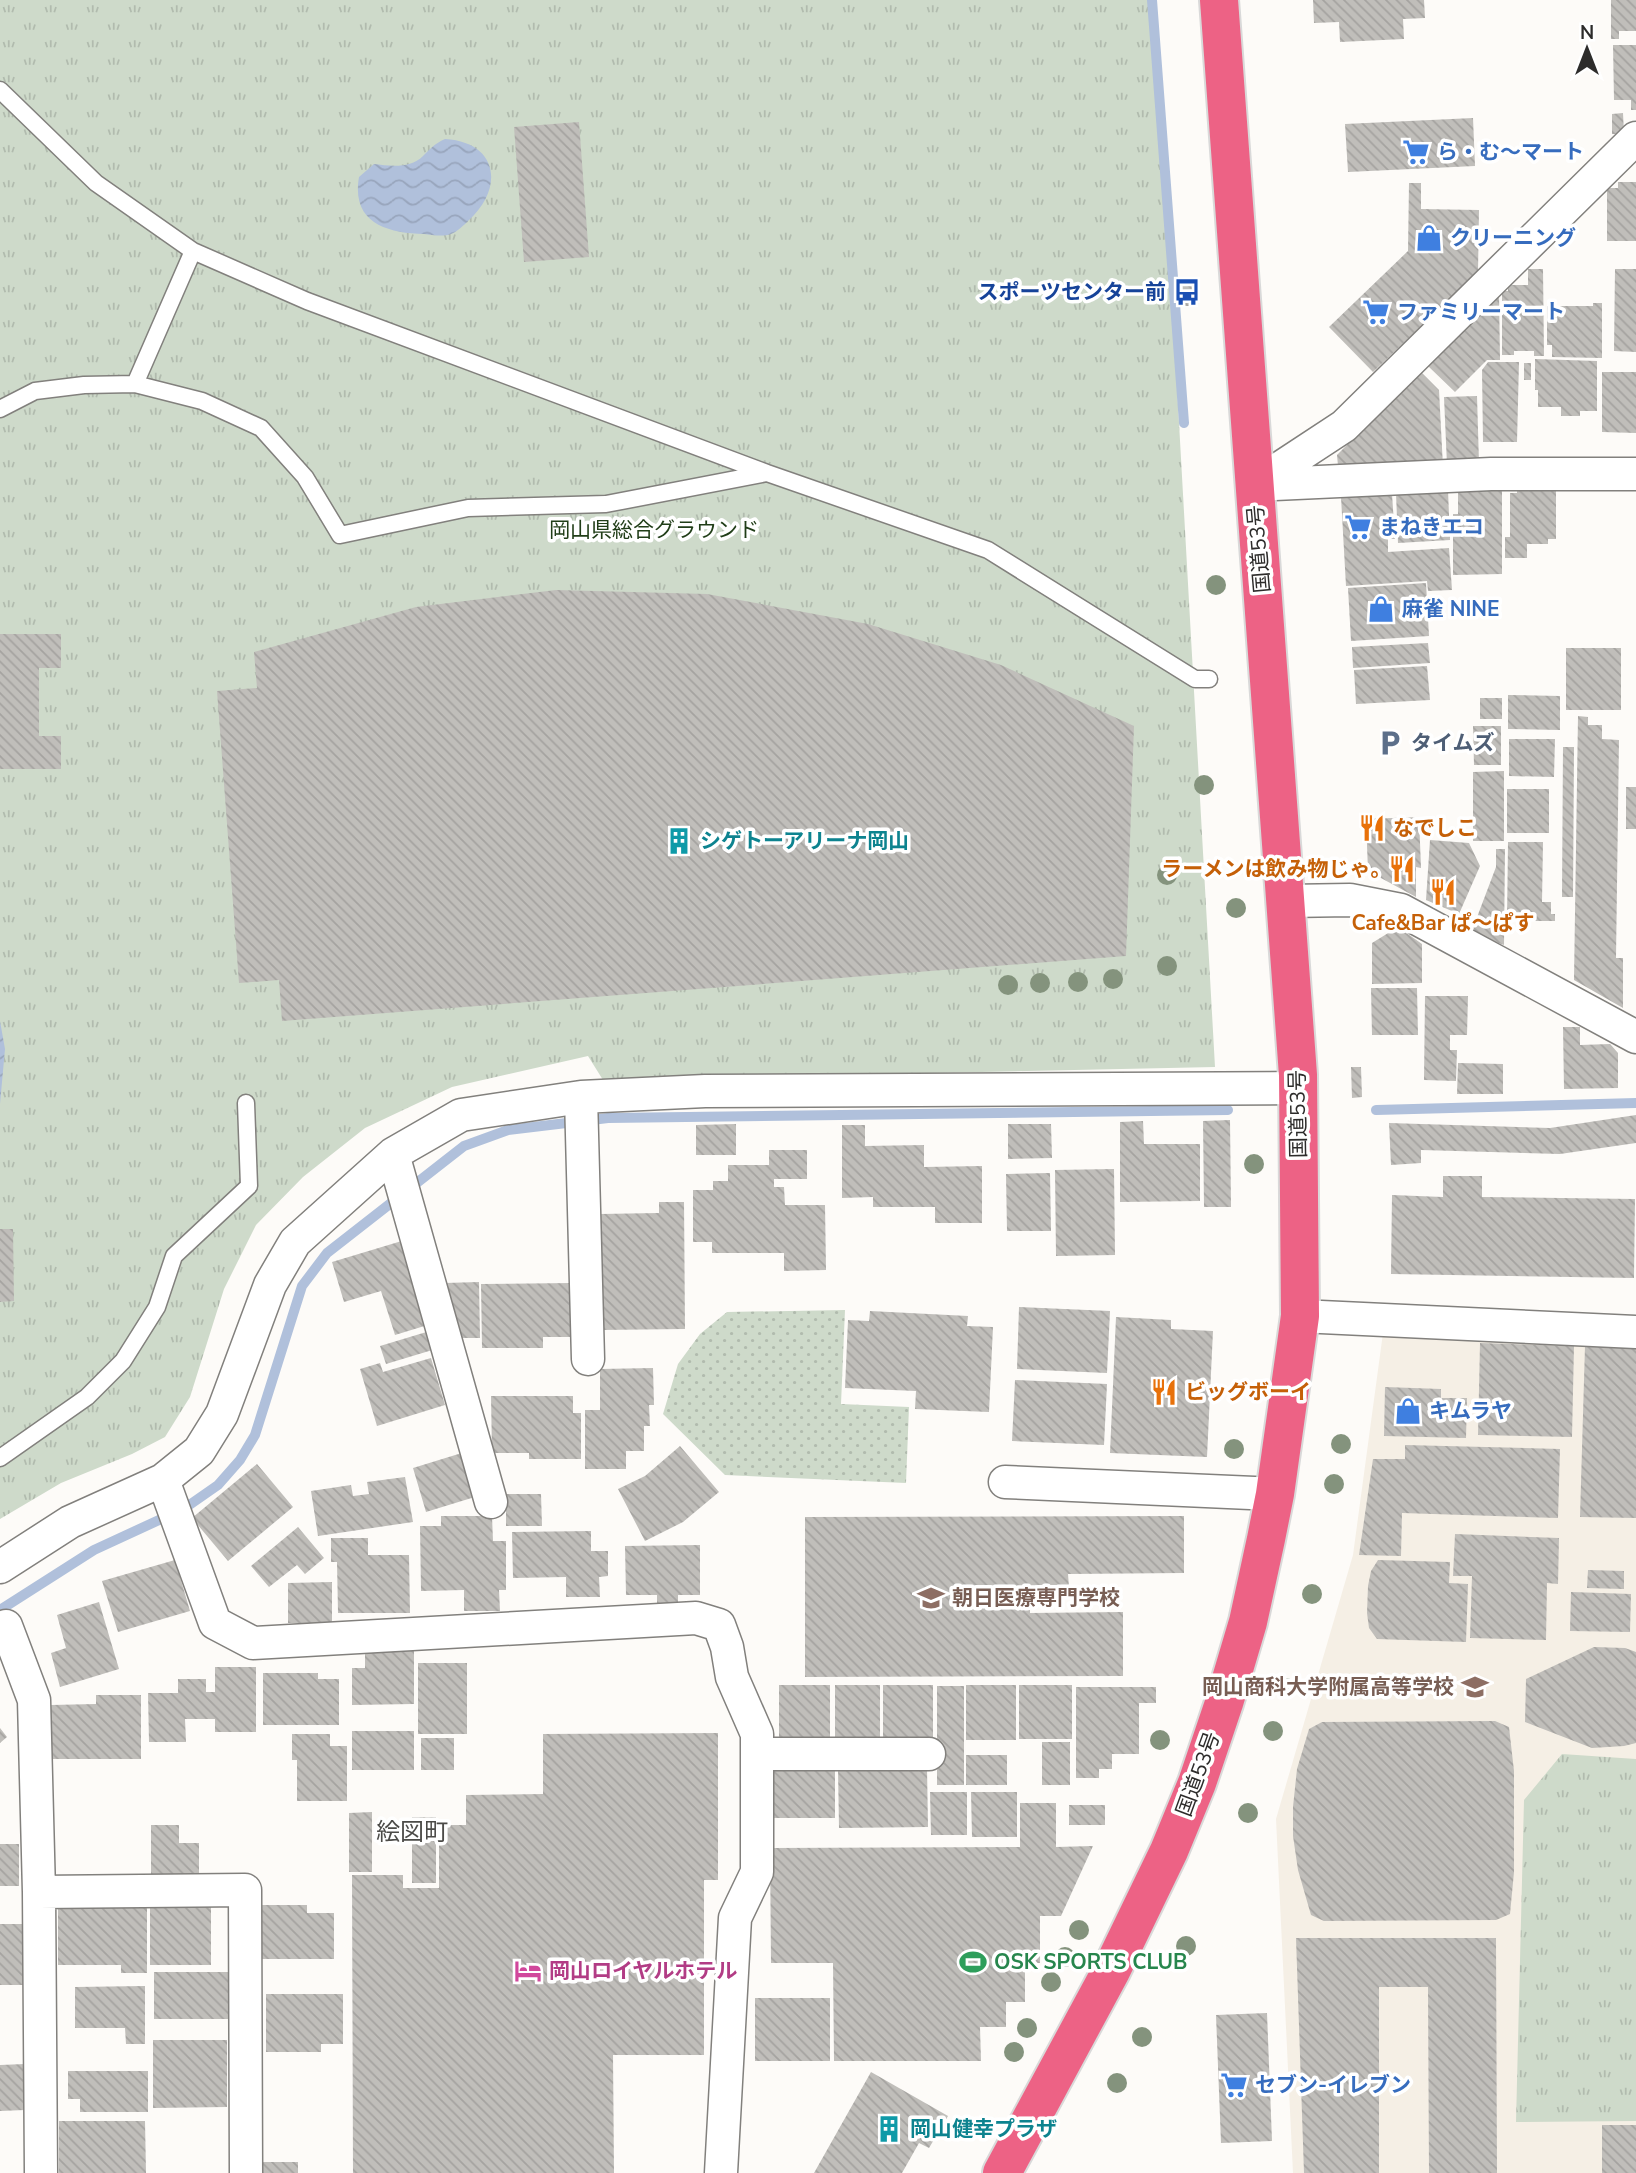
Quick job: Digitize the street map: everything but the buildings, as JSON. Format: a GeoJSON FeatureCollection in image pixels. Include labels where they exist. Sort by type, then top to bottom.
{"type":"FeatureCollection","features":[{"type":"Feature","properties":{"kind":"highway","name":"国道53号"},"geometry":{"type":"LineString","coordinates":[[1002,2173],[1111,1971],[1169,1851],[1197,1783],[1248,1622],[1275,1494],[1300,1316],[1298,1088],[1287,901],[1219,0]]}},
{"type":"Feature","properties":{"kind":"street"},"geometry":{"type":"LineString","coordinates":[[1254,485],[1344,426],[1636,138]]}},
{"type":"Feature","properties":{"kind":"street"},"geometry":{"type":"LineString","coordinates":[[1254,485],[1491,474],[1636,474]]}},
{"type":"Feature","properties":{"kind":"street"},"geometry":{"type":"LineString","coordinates":[[1287,901],[1350,900],[1401,909],[1636,1037]]}},
{"type":"Feature","properties":{"kind":"street"},"geometry":{"type":"LineString","coordinates":[[721,2173],[735,1918],[757,1872],[757,1734],[732,1677],[727,1647],[719,1625],[696,1618],[253,1643],[215,1623],[171,1502],[222,1414],[271,1286],[295,1242],[400,1180],[461,1115],[582,1115],[719,1091],[1298,1088]]}},
{"type":"Feature","properties":{"kind":"street"},"geometry":{"type":"LineString","coordinates":[[582,1115],[588,1359]]}},
{"type":"Feature","properties":{"kind":"street"},"geometry":{"type":"LineString","coordinates":[[400,1180],[491,1502]]}},
{"type":"Feature","properties":{"kind":"street"},"geometry":{"type":"LineString","coordinates":[[1300,1316],[1636,1332]]}},
{"type":"Feature","properties":{"kind":"street"},"geometry":{"type":"LineString","coordinates":[[1005,1482],[1275,1494]]}},
{"type":"Feature","properties":{"kind":"street"},"geometry":{"type":"LineString","coordinates":[[0,1567],[70,1522],[171,1502]]}},
{"type":"Feature","properties":{"kind":"street"},"geometry":{"type":"LineString","coordinates":[[6,1626],[34,1700],[39,1892],[41,2173]]}},
{"type":"Feature","properties":{"kind":"street"},"geometry":{"type":"LineString","coordinates":[[757,1755],[929,1754]]}},
{"type":"Feature","properties":{"kind":"street"},"geometry":{"type":"LineString","coordinates":[[39,1892],[244,1890],[246,2173]]}},
{"type":"Feature","properties":{"kind":"lane"},"geometry":{"type":"LineString","coordinates":[[0,90],[96,183],[193,251],[307,301],[767,473],[988,550],[1195,679],[1209,679]]}},
{"type":"Feature","properties":{"kind":"lane"},"geometry":{"type":"LineString","coordinates":[[135,384],[193,251]]}},
{"type":"Feature","properties":{"kind":"lane"},"geometry":{"type":"LineString","coordinates":[[0,410],[35,391],[84,385],[135,384],[202,401],[261,428],[305,477],[340,535],[468,508],[606,504],[767,473]]}},
{"type":"Feature","properties":{"kind":"lane"},"geometry":{"type":"LineString","coordinates":[[0,1458],[87,1397],[123,1361],[158,1307],[174,1256],[248,1186],[246,1103]]}},
{"type":"Feature","properties":{"kind":"shaded area","name":"岡山商科大学附属高等学校"},"geometry":{"type":"Polygon","coordinates":[[[1383,1333],[1636,1345],[1636,2173],[1293,2173],[1276,1819],[1353,1555],[1383,1333]]]}},
{"type":"Feature","properties":{"kind":"green space","name":"岡山県総合グラウンド"},"geometry":{"type":"Polygon","coordinates":[[[0,0],[1148,0],[1174,333],[1215,1067],[603,1080],[588,1056],[452,1087],[365,1128],[303,1177],[256,1225],[224,1289],[190,1397],[165,1437],[132,1454],[61,1483],[0,1519],[0,0]]]}},
{"type":"Feature","properties":{"kind":"green space"},"geometry":{"type":"Polygon","coordinates":[[[845,1310],[841,1404],[909,1407],[906,1483],[725,1475],[663,1414],[678,1364],[700,1334],[727,1312],[845,1310]]]}},
{"type":"Feature","properties":{"kind":"green space"},"geometry":{"type":"Polygon","coordinates":[[[1562,1754],[1636,1759],[1636,2121],[1516,2122],[1524,1800],[1562,1754]]]}},
{"type":"Feature","properties":{"kind":"water"},"geometry":{"type":"Polygon","coordinates":[[[445,139],[463,142],[476,148],[490,169],[491,181],[480,208],[456,232],[438,236],[397,231],[385,228],[366,215],[358,193],[359,177],[374,164],[400,166],[412,163],[445,139]]]}},
{"type":"Feature","properties":{"kind":"water"},"geometry":{"type":"Polygon","coordinates":[[[0,1021],[5,1049],[0,1104],[0,1021]]]}},
{"type":"Feature","properties":{"kind":"waterway"},"geometry":{"type":"LineString","coordinates":[[1152,0],[1184,423]]}},
{"type":"Feature","properties":{"kind":"waterway"},"geometry":{"type":"LineString","coordinates":[[1376,1110],[1636,1103]]}},
{"type":"Feature","properties":{"kind":"waterway"},"geometry":{"type":"LineString","coordinates":[[0,1610],[94,1550],[185,1508],[218,1485],[240,1460],[255,1435],[302,1286],[327,1253],[464,1146],[508,1130],[608,1118],[1228,1110]]}},
{"type":"Feature","properties":{"kind":"place","name":"ら・む〜マート"},"geometry":{"type":"Point","coordinates":[1416,152]}},
{"type":"Feature","properties":{"kind":"place","name":"クリーニング"},"geometry":{"type":"Point","coordinates":[1429,238]}},
{"type":"Feature","properties":{"kind":"place","name":"スポーツセンター前"},"geometry":{"type":"Point","coordinates":[1187,292]}},
{"type":"Feature","properties":{"kind":"place","name":"ファミリーマート"},"geometry":{"type":"Point","coordinates":[1376,312]}},
{"type":"Feature","properties":{"kind":"place","name":"まねきエコ"},"geometry":{"type":"Point","coordinates":[1358,527]}},
{"type":"Feature","properties":{"kind":"place","name":"麻雀 NINE"},"geometry":{"type":"Point","coordinates":[1381,609]}},
{"type":"Feature","properties":{"kind":"place","name":"タイムズ"},"geometry":{"type":"Point","coordinates":[1390,743]}},
{"type":"Feature","properties":{"kind":"place","name":"なでしこ"},"geometry":{"type":"Point","coordinates":[1372,828]}},
{"type":"Feature","properties":{"kind":"place","name":"シゲトーアリーナ岡山"},"geometry":{"type":"Point","coordinates":[679,841]}},
{"type":"Feature","properties":{"kind":"place","name":"ラーメンは飲み物じゃ｡"},"geometry":{"type":"Point","coordinates":[1402,869]}},
{"type":"Feature","properties":{"kind":"place","name":"Cafe&Bar ぱ〜ぱす"},"geometry":{"type":"Point","coordinates":[1443,892]}},
{"type":"Feature","properties":{"kind":"place","name":"ビッグボーイ"},"geometry":{"type":"Point","coordinates":[1164,1392]}},
{"type":"Feature","properties":{"kind":"place","name":"キムラヤ"},"geometry":{"type":"Point","coordinates":[1408,1411]}},
{"type":"Feature","properties":{"kind":"place","name":"朝日医療専門学校"},"geometry":{"type":"Point","coordinates":[931,1598]}},
{"type":"Feature","properties":{"kind":"place","name":"岡山商科大学附属高等学校"},"geometry":{"type":"Point","coordinates":[1475,1687]}},
{"type":"Feature","properties":{"kind":"place","name":"OSK SPORTS CLUB"},"geometry":{"type":"Point","coordinates":[973,1962]}},
{"type":"Feature","properties":{"kind":"place","name":"岡山ロイヤルホテル"},"geometry":{"type":"Point","coordinates":[528,1971]}},
{"type":"Feature","properties":{"kind":"place","name":"セブン-イレブン"},"geometry":{"type":"Point","coordinates":[1234,2085]}},
{"type":"Feature","properties":{"kind":"place","name":"岡山健幸プラザ"},"geometry":{"type":"Point","coordinates":[889,2129]}},
{"type":"Feature","properties":{"kind":"district","name":"絵図町"},"geometry":{"type":"Point","coordinates":[412,1832]}}]}
